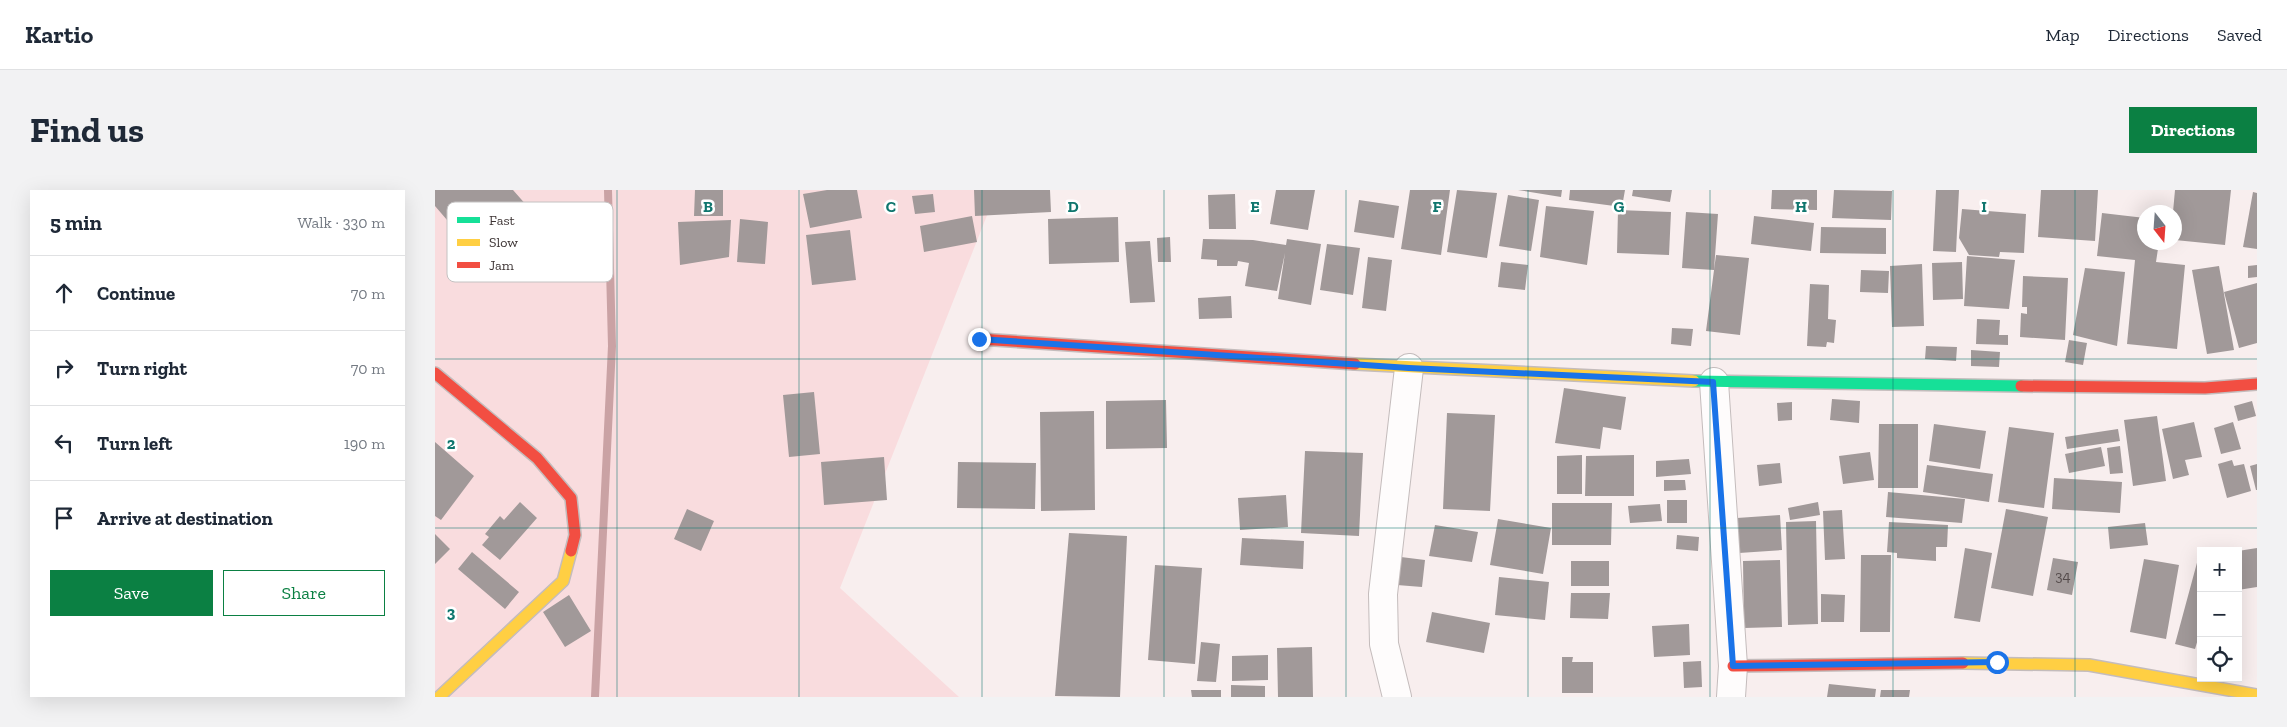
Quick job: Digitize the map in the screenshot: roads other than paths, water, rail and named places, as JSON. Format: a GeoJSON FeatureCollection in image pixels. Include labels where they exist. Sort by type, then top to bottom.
{"type":"FeatureCollection","features":[{"type":"Feature","properties":{"kind":"street"},"geometry":{"type":"LineString","coordinates":[[979,339],[1409,368],[1713,382],[2205,388],[2257,384]]}},
{"type":"Feature","properties":{"kind":"street"},"geometry":{"type":"LineString","coordinates":[[1397,697],[1383,644],[1383,594],[1409,368]]}},
{"type":"Feature","properties":{"kind":"street"},"geometry":{"type":"LineString","coordinates":[[435,373],[537,458],[571,498],[575,536],[563,581],[439,697]]}},
{"type":"Feature","properties":{"kind":"street"},"geometry":{"type":"LineString","coordinates":[[1713,382],[1733,666],[1731,697]]}},
{"type":"Feature","properties":{"kind":"street"},"geometry":{"type":"LineString","coordinates":[[1733,666],[1997,662],[2089,665],[2257,695]]}},
{"type":"Feature","properties":{"kind":"waterway"},"geometry":{"type":"LineString","coordinates":[[608,190],[608,202]]}},
{"type":"Feature","properties":{"kind":"waterway"},"geometry":{"type":"LineString","coordinates":[[595,697],[612,346],[610,282]]}}]}
